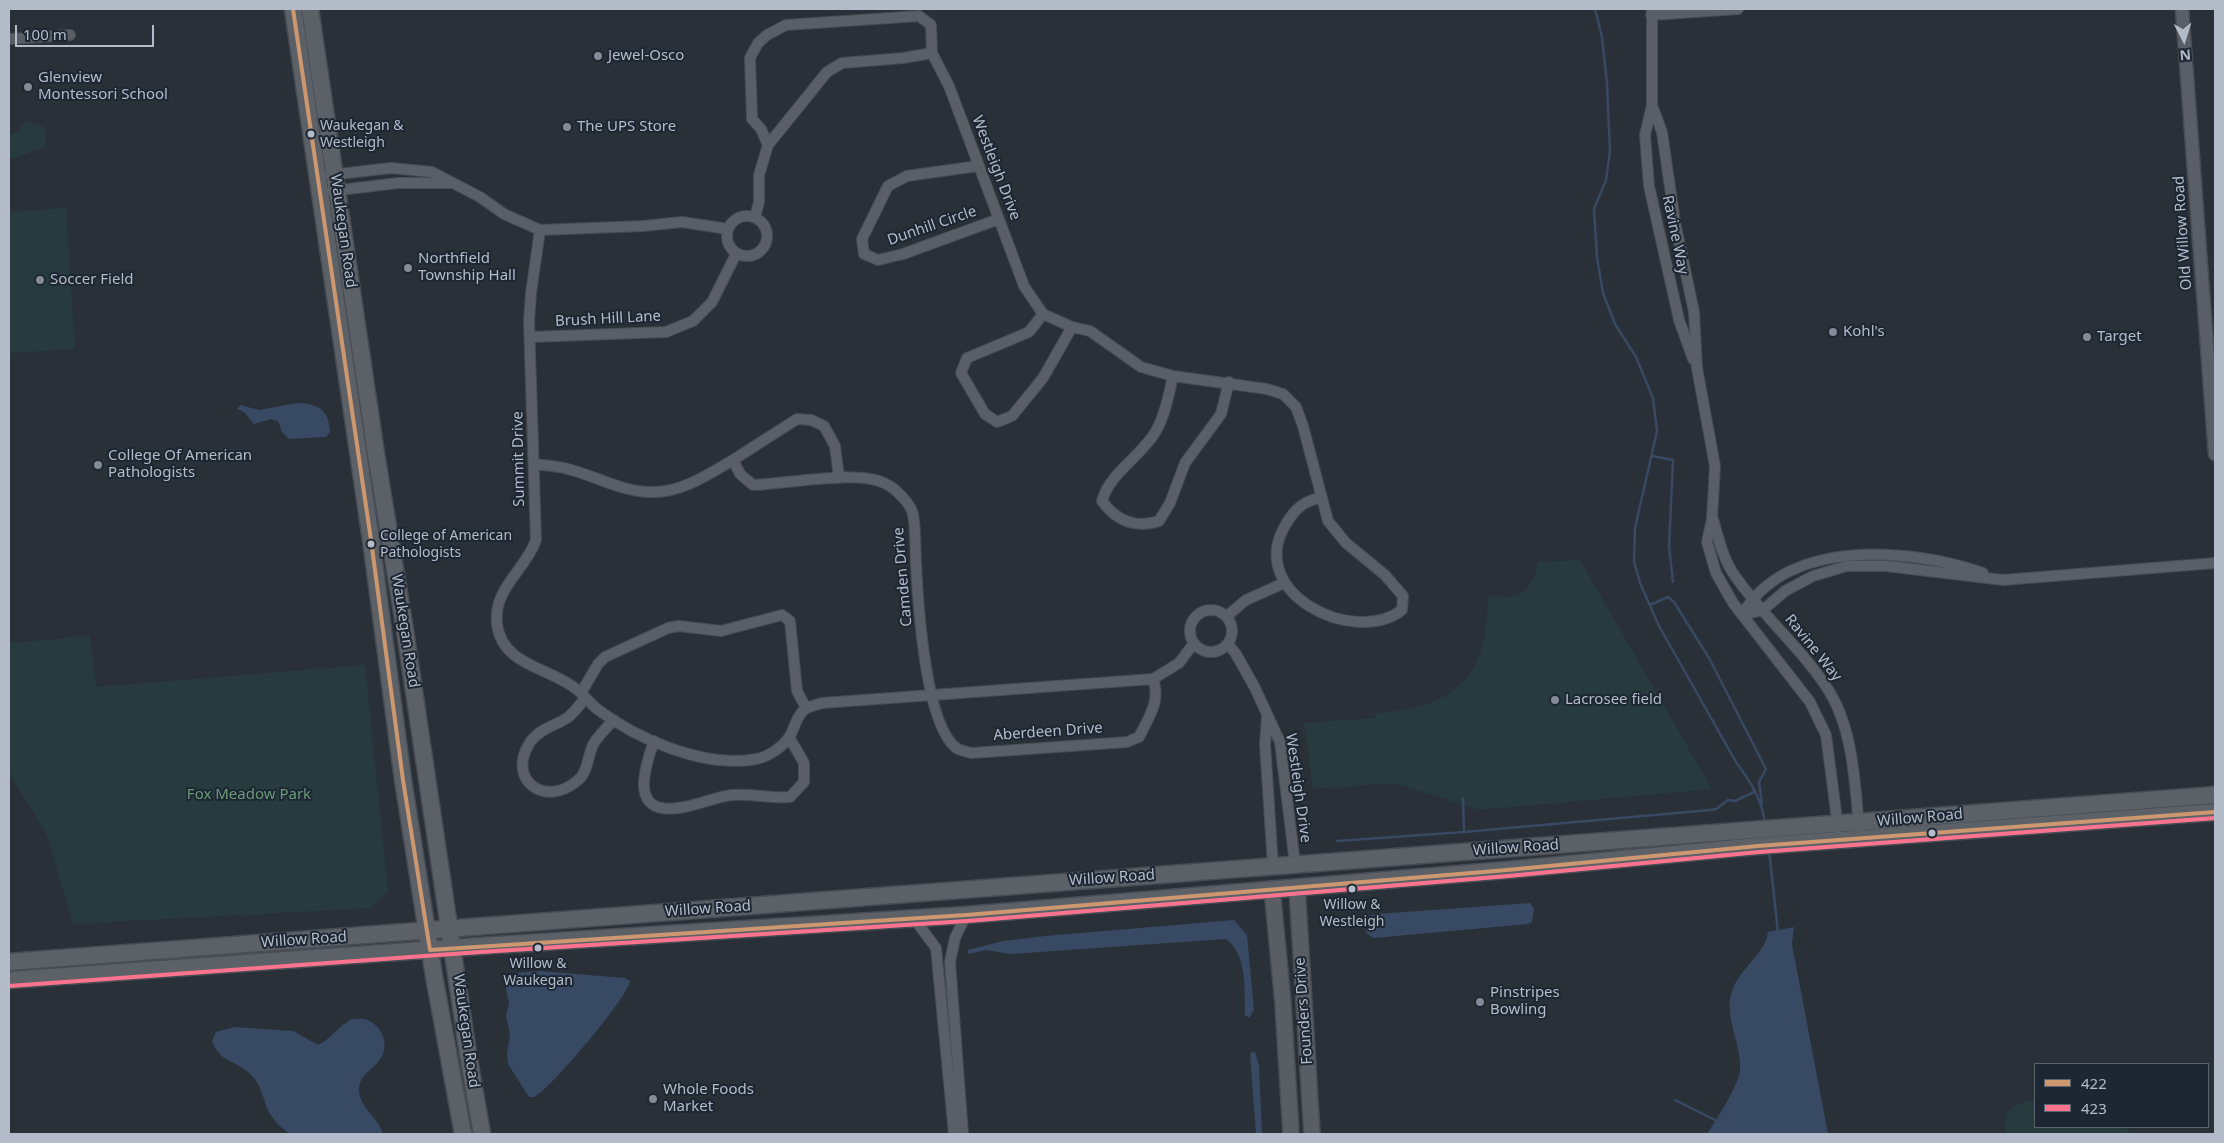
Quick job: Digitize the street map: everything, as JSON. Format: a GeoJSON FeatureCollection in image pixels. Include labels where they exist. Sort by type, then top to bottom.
{"type":"FeatureCollection","features":[{"type":"Feature","properties":{"kind":"main road","name":"Waukegan Road"},"geometry":{"type":"LineString","coordinates":[[293,9],[372,540],[404,780],[430,950],[463,1134]]}},
{"type":"Feature","properties":{"kind":"main road","name":"Waukegan Road"},"geometry":{"type":"LineString","coordinates":[[310,9],[482,1134]]}},
{"type":"Feature","properties":{"kind":"main road","name":"Willow Road"},"geometry":{"type":"LineString","coordinates":[[9,962],[1295,864],[1839,833],[1992,813],[2215,796]]}},
{"type":"Feature","properties":{"kind":"main road","name":"Willow Road"},"geometry":{"type":"LineString","coordinates":[[1859,831],[1993,829],[2215,812]]}},
{"type":"Feature","properties":{"kind":"main road"},"geometry":{"type":"LineString","coordinates":[[1992,813],[1993,829]]}},
{"type":"Feature","properties":{"kind":"main road","name":"Willow Road"},"geometry":{"type":"LineString","coordinates":[[9,980],[966,914],[1507,870],[1757,839]]}},
{"type":"Feature","properties":{"kind":"main road"},"geometry":{"type":"LineString","coordinates":[[1295,864],[1297,887]]}},
{"type":"Feature","properties":{"kind":"main road"},"geometry":{"type":"LineString","coordinates":[[1272,866],[1272,889]]}},
{"type":"Feature","properties":{"kind":"main road","name":"Founders Drive"},"geometry":{"type":"LineString","coordinates":[[1297,887],[1312,1134]]}},
{"type":"Feature","properties":{"kind":"main road","name":"Founders Drive"},"geometry":{"type":"LineString","coordinates":[[1272,889],[1282,994],[1291,1134]]}},
{"type":"Feature","properties":{"kind":"street"},"geometry":{"type":"LineString","coordinates":[[1651,12],[1738,9]]}},
{"type":"Feature","properties":{"kind":"street","name":"Old Willow Road"},"geometry":{"type":"LineString","coordinates":[[2182,9],[2215,454]]}},
{"type":"Feature","properties":{"kind":"street","name":"Ravine Way"},"geometry":{"type":"LineString","coordinates":[[1651,12],[1652,105],[1645,135],[1649,186],[1679,320],[1697,368]]}},
{"type":"Feature","properties":{"kind":"street","name":"Westleigh Drive"},"geometry":{"type":"LineString","coordinates":[[768,146],[761,129],[752,119],[750,58],[758,43],[770,31],[786,25],[919,16],[931,25],[932,52],[949,86],[1024,286],[1043,314]]}},
{"type":"Feature","properties":{"kind":"street"},"geometry":{"type":"LineString","coordinates":[[9,40],[70,35]]}},
{"type":"Feature","properties":{"kind":"street"},"geometry":{"type":"LineString","coordinates":[[755,217],[759,202],[759,175],[768,146],[775,133],[827,72],[842,63],[903,58],[932,52]]}},
{"type":"Feature","properties":{"kind":"street","name":"Ravine Way"},"geometry":{"type":"LineString","coordinates":[[1652,105],[1662,132],[1675,222],[1694,312],[1697,368],[1715,466],[1712,518],[1707,542],[1716,574],[1733,603],[1810,702],[1826,735],[1839,833]]}},
{"type":"Feature","properties":{"kind":"street","name":"Dunhill Circle"},"geometry":{"type":"LineString","coordinates":[[978,166],[907,176],[888,186],[862,239],[864,254],[878,260],[903,254],[999,219]]}},
{"type":"Feature","properties":{"kind":"street"},"geometry":{"type":"LineString","coordinates":[[318,185],[391,168],[412,169],[432,172],[480,197],[504,214],[540,230],[644,226],[682,222],[728,229]]}},
{"type":"Feature","properties":{"kind":"street"},"geometry":{"type":"LineString","coordinates":[[318,185],[336,182],[453,184]]}},
{"type":"Feature","properties":{"kind":"street"},"geometry":{"type":"LineString","coordinates":[[739,217],[755,217],[765,228],[766,243],[756,254],[746,257],[736,254],[727,240],[728,229],[739,217]]}},
{"type":"Feature","properties":{"kind":"street","name":"Summit Drive"},"geometry":{"type":"LineString","coordinates":[[540,230],[531,293],[536,540],[530,556],[504,590],[496,608],[497,625],[502,643],[518,660],[574,687],[614,720],[654,741],[687,753],[723,762],[737,762],[759,758],[774,751],[789,737],[798,717],[806,708]]}},
{"type":"Feature","properties":{"kind":"street","name":"Brush Hill Lane"},"geometry":{"type":"LineString","coordinates":[[531,337],[666,332],[693,321],[712,302],[736,254]]}},
{"type":"Feature","properties":{"kind":"street"},"geometry":{"type":"LineString","coordinates":[[1072,327],[1044,378],[1012,416],[997,422],[985,414],[961,373],[967,358],[1030,332],[1043,314],[1072,327],[1090,331],[1141,367],[1173,376],[1228,382],[1283,394],[1296,407],[1304,426],[1328,521],[1335,531],[1385,575],[1403,596],[1402,610],[1391,618],[1368,622],[1349,620],[1310,608],[1284,583],[1276,567],[1277,539],[1291,515],[1308,500],[1321,498]]}},
{"type":"Feature","properties":{"kind":"street"},"geometry":{"type":"LineString","coordinates":[[1173,376],[1167,403],[1156,431],[1105,488],[1102,501],[1107,508],[1123,520],[1145,526],[1160,521],[1185,463],[1221,414],[1228,382]]}},
{"type":"Feature","properties":{"kind":"street"},"geometry":{"type":"LineString","coordinates":[[534,464],[565,468],[627,490],[654,493],[678,488],[702,478],[797,418],[811,420],[824,426],[835,446],[839,477]]}},
{"type":"Feature","properties":{"kind":"street","name":"Camden Drive"},"geometry":{"type":"LineString","coordinates":[[733,460],[740,474],[754,485],[839,477],[867,479],[886,484],[900,494],[913,512],[916,578],[930,696]]}},
{"type":"Feature","properties":{"kind":"street","name":"Ravine Way"},"geometry":{"type":"LineString","coordinates":[[1712,518],[1732,572],[1807,661],[1830,692],[1843,723],[1851,758],[1859,831]]}},
{"type":"Feature","properties":{"kind":"street"},"geometry":{"type":"LineString","coordinates":[[1742,615],[1752,598],[1760,590],[1799,567],[1844,554],[1922,558],[2003,580]]}},
{"type":"Feature","properties":{"kind":"street"},"geometry":{"type":"LineString","coordinates":[[1742,615],[1763,610],[1785,591],[1813,576],[1846,566],[1886,566],[2003,580],[2215,563]]}},
{"type":"Feature","properties":{"kind":"street"},"geometry":{"type":"LineString","coordinates":[[1227,616],[1246,600],[1284,583]]}},
{"type":"Feature","properties":{"kind":"street"},"geometry":{"type":"LineString","coordinates":[[1207,610],[1221,612],[1227,616],[1233,633],[1228,644],[1211,652],[1204,650],[1194,643],[1190,630],[1195,617],[1207,610]]}},
{"type":"Feature","properties":{"kind":"street"},"geometry":{"type":"LineString","coordinates":[[614,720],[593,744],[587,768],[580,780],[554,793],[540,792],[528,783],[524,771],[528,746],[539,734],[568,717],[583,696],[598,664],[605,657],[668,628],[679,626],[727,630],[782,615],[790,621],[798,691],[806,708],[822,703],[1153,679],[1179,663],[1194,643]]}},
{"type":"Feature","properties":{"kind":"street","name":"Westleigh Drive"},"geometry":{"type":"LineString","coordinates":[[1228,644],[1236,654],[1255,688],[1267,718],[1265,744],[1272,866]]}},
{"type":"Feature","properties":{"kind":"street","name":"Aberdeen Drive"},"geometry":{"type":"LineString","coordinates":[[930,696],[937,719],[950,742],[959,750],[972,753],[1127,742],[1139,738],[1153,708],[1157,691],[1153,679]]}},
{"type":"Feature","properties":{"kind":"street","name":"Westleigh Drive"},"geometry":{"type":"LineString","coordinates":[[1267,718],[1274,724],[1280,742],[1295,864]]}},
{"type":"Feature","properties":{"kind":"street"},"geometry":{"type":"LineString","coordinates":[[654,741],[644,775],[644,795],[650,802],[660,807],[682,808],[747,794],[766,797],[790,797],[804,782],[804,762],[789,737]]}},
{"type":"Feature","properties":{"kind":"street"},"geometry":{"type":"LineString","coordinates":[[963,1134],[950,962],[955,938],[966,914]]}},
{"type":"Feature","properties":{"kind":"street"},"geometry":{"type":"LineString","coordinates":[[913,918],[936,948],[954,1134]]}},
{"type":"Feature","properties":{"kind":"green space"},"geometry":{"type":"Polygon","coordinates":[[[26,121],[42,126],[46,130],[46,146],[16,158],[10,158],[9,136],[17,132],[26,121]]]}},
{"type":"Feature","properties":{"kind":"green space","name":"Soccer Field"},"geometry":{"type":"Polygon","coordinates":[[[66,208],[75,349],[9,353],[9,212],[66,208]]]}},
{"type":"Feature","properties":{"kind":"green space"},"geometry":{"type":"Polygon","coordinates":[[[1580,560],[1712,789],[1479,810],[1395,783],[1313,789],[1304,723],[1375,718],[1375,714],[1378,713],[1414,708],[1445,696],[1469,674],[1478,659],[1485,635],[1488,597],[1508,597],[1521,594],[1530,586],[1539,562],[1580,560]]]}},
{"type":"Feature","properties":{"kind":"green space","name":"Fox Meadow Park"},"geometry":{"type":"Polygon","coordinates":[[[90,636],[96,687],[365,665],[388,891],[371,908],[73,924],[47,835],[9,773],[9,643],[90,636]]]}},
{"type":"Feature","properties":{"kind":"green space"},"geometry":{"type":"Polygon","coordinates":[[[2034,1100],[2034,1128],[2125,1128],[2133,1134],[2006,1134],[2005,1119],[2007,1113],[2020,1103],[2034,1100]]]}},
{"type":"Feature","properties":{"kind":"water"},"geometry":{"type":"Polygon","coordinates":[[[297,403],[311,405],[325,413],[330,432],[326,437],[289,439],[282,432],[278,421],[271,419],[254,424],[244,412],[237,409],[240,405],[259,410],[297,403]]]}},
{"type":"Feature","properties":{"kind":"water"},"geometry":{"type":"Polygon","coordinates":[[[1530,903],[1534,909],[1532,922],[1528,924],[1374,938],[1366,933],[1367,917],[1376,914],[1530,903]]]}},
{"type":"Feature","properties":{"kind":"water"},"geometry":{"type":"Polygon","coordinates":[[[1234,920],[1247,935],[1254,1010],[1249,1018],[1245,1015],[1241,964],[1238,954],[1226,939],[1011,954],[986,950],[968,954],[968,950],[1003,941],[1234,920]]]}},
{"type":"Feature","properties":{"kind":"water"},"geometry":{"type":"Polygon","coordinates":[[[1794,927],[1792,944],[1828,1134],[1707,1134],[1721,1112],[1739,1076],[1740,1060],[1730,1010],[1732,991],[1740,975],[1761,949],[1768,933],[1763,933],[1794,927]]]}},
{"type":"Feature","properties":{"kind":"water"},"geometry":{"type":"Polygon","coordinates":[[[540,971],[625,978],[630,981],[604,1022],[573,1059],[546,1088],[535,1096],[529,1097],[508,1064],[507,1053],[510,1034],[506,1016],[509,1003],[505,984],[515,973],[540,971]]]}},
{"type":"Feature","properties":{"kind":"water"},"geometry":{"type":"Polygon","coordinates":[[[352,1019],[364,1019],[372,1022],[380,1030],[384,1040],[385,1045],[382,1056],[362,1079],[359,1090],[362,1102],[378,1123],[383,1134],[290,1134],[276,1123],[267,1108],[259,1086],[252,1076],[246,1070],[220,1054],[212,1041],[216,1032],[234,1027],[293,1031],[318,1045],[352,1019]]]}},
{"type":"Feature","properties":{"kind":"water"},"geometry":{"type":"Polygon","coordinates":[[[1255,1052],[1259,1065],[1262,1134],[1256,1134],[1250,1054],[1255,1052]]]}},
{"type":"Feature","properties":{"kind":"waterway"},"geometry":{"type":"LineString","coordinates":[[1595,9],[1602,37],[1607,84],[1610,151],[1606,180],[1594,209],[1597,257],[1603,293],[1615,324],[1636,357],[1653,398],[1657,431],[1635,528],[1634,561],[1640,583],[1659,626],[1736,762],[1755,791],[1765,823]]}},
{"type":"Feature","properties":{"kind":"waterway"},"geometry":{"type":"LineString","coordinates":[[1652,456],[1673,460],[1669,547],[1673,582]]}},
{"type":"Feature","properties":{"kind":"waterway"},"geometry":{"type":"LineString","coordinates":[[1650,605],[1668,597],[1674,602],[1709,658],[1766,769],[1759,782],[1762,803]]}},
{"type":"Feature","properties":{"kind":"waterway"},"geometry":{"type":"LineString","coordinates":[[1463,798],[1464,832],[1710,810],[1716,809],[1728,800],[1735,801],[1754,792]]}},
{"type":"Feature","properties":{"kind":"waterway"},"geometry":{"type":"LineString","coordinates":[[1337,841],[1464,832]]}},
{"type":"Feature","properties":{"kind":"waterway"},"geometry":{"type":"LineString","coordinates":[[1769,850],[1778,932]]}},
{"type":"Feature","properties":{"kind":"waterway"},"geometry":{"type":"LineString","coordinates":[[1675,1100],[1719,1122]]}},
{"type":"Feature","properties":{"kind":"transit line","name":"422"},"geometry":{"type":"LineString","coordinates":[[293,9],[371,540],[403,780],[430,950],[966,915],[1507,870],[1758,846],[2215,812]]}},
{"type":"Feature","properties":{"kind":"transit line","name":"423"},"geometry":{"type":"LineString","coordinates":[[9,986],[480,952],[967,921],[1508,876],[1759,852],[2215,818]]}},
{"type":"Feature","properties":{"kind":"place","name":"Jewel-Osco"},"geometry":{"type":"Point","coordinates":[598,56]}},
{"type":"Feature","properties":{"kind":"place","name":"Glenview Montessori School"},"geometry":{"type":"Point","coordinates":[28,87]}},
{"type":"Feature","properties":{"kind":"place","name":"The UPS Store"},"geometry":{"type":"Point","coordinates":[567,127]}},
{"type":"Feature","properties":{"kind":"place","name":"Waukegan & Westleigh"},"geometry":{"type":"Point","coordinates":[311,134]}},
{"type":"Feature","properties":{"kind":"place","name":"Northfield Township Hall"},"geometry":{"type":"Point","coordinates":[408,268]}},
{"type":"Feature","properties":{"kind":"place","name":"Soccer Field"},"geometry":{"type":"Point","coordinates":[40,280]}},
{"type":"Feature","properties":{"kind":"place","name":"Kohl's"},"geometry":{"type":"Point","coordinates":[1833,332]}},
{"type":"Feature","properties":{"kind":"place","name":"Target"},"geometry":{"type":"Point","coordinates":[2087,337]}},
{"type":"Feature","properties":{"kind":"place","name":"College Of American Pathologists"},"geometry":{"type":"Point","coordinates":[98,465]}},
{"type":"Feature","properties":{"kind":"place","name":"College of American Pathologists"},"geometry":{"type":"Point","coordinates":[371,544]}},
{"type":"Feature","properties":{"kind":"place","name":"Lacrosee field"},"geometry":{"type":"Point","coordinates":[1555,700]}},
{"type":"Feature","properties":{"kind":"place","name":"Willow & Westleigh"},"geometry":{"type":"Point","coordinates":[1352,889]}},
{"type":"Feature","properties":{"kind":"place","name":"Willow & Waukegan"},"geometry":{"type":"Point","coordinates":[538,948]}},
{"type":"Feature","properties":{"kind":"place","name":"Pinstripes Bowling"},"geometry":{"type":"Point","coordinates":[1480,1002]}},
{"type":"Feature","properties":{"kind":"place","name":"Whole Foods Market"},"geometry":{"type":"Point","coordinates":[653,1099]}}]}
